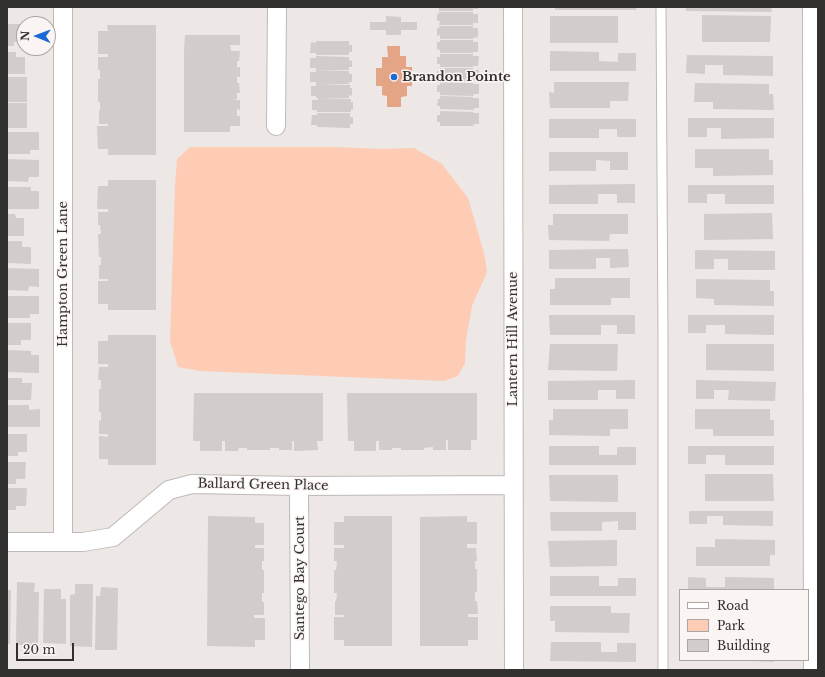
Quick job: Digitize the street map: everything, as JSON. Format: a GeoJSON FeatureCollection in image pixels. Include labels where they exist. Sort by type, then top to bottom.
{"type":"FeatureCollection","features":[{"type":"Feature","properties":{"kind":"street","name":"Hampton Green Lane"},"geometry":{"type":"LineString","coordinates":[[63,7],[63,542]]}},
{"type":"Feature","properties":{"kind":"street"},"geometry":{"type":"LineString","coordinates":[[276,126],[277,7]]}},
{"type":"Feature","properties":{"kind":"street","name":"Lantern Hill Avenue"},"geometry":{"type":"LineString","coordinates":[[513,7],[514,670]]}},
{"type":"Feature","properties":{"kind":"street"},"geometry":{"type":"LineString","coordinates":[[812,7],[813,670]]}},
{"type":"Feature","properties":{"kind":"street","name":"Ballard Green Place"},"geometry":{"type":"LineString","coordinates":[[7,542],[83,542],[113,537],[168,490],[192,484],[299,486],[513,485]]}},
{"type":"Feature","properties":{"kind":"street","name":"Santego Bay Court"},"geometry":{"type":"LineString","coordinates":[[299,486],[300,670]]}},
{"type":"Feature","properties":{"kind":"lane"},"geometry":{"type":"LineString","coordinates":[[661,7],[663,670]]}},
{"type":"Feature","properties":{"kind":"green space"},"geometry":{"type":"Polygon","coordinates":[[[190,147],[414,148],[442,164],[468,198],[484,253],[487,272],[472,306],[466,340],[465,363],[458,376],[444,381],[200,371],[178,367],[170,341],[175,186],[177,159],[190,147]]]}},
{"type":"Feature","properties":{"kind":"shaded area","name":"Brandon Pointe"},"geometry":{"type":"Polygon","coordinates":[[[387,46],[400,46],[400,56],[406,56],[406,67],[412,67],[412,86],[407,86],[407,96],[401,97],[401,107],[387,107],[387,96],[382,95],[382,86],[376,86],[376,68],[382,68],[382,57],[388,57],[387,46]]]}},
{"type":"Feature","properties":{"kind":"building"},"geometry":{"type":"Polygon","coordinates":[[[439,7],[478,7],[478,9],[473,9],[473,11],[439,11],[439,7]]]}},
{"type":"Feature","properties":{"kind":"building"},"geometry":{"type":"Polygon","coordinates":[[[555,7],[637,7],[636,10],[555,10],[555,7]]]}},
{"type":"Feature","properties":{"kind":"building"},"geometry":{"type":"Polygon","coordinates":[[[686,7],[771,7],[772,12],[686,11],[686,7]]]}},
{"type":"Feature","properties":{"kind":"building"},"geometry":{"type":"Polygon","coordinates":[[[439,12],[473,12],[473,14],[478,14],[478,23],[473,23],[473,25],[439,25],[440,21],[437,21],[437,14],[439,14],[439,12]]]}},
{"type":"Feature","properties":{"kind":"building"},"geometry":{"type":"Polygon","coordinates":[[[702,15],[771,16],[770,42],[702,42],[702,15]]]}},
{"type":"Feature","properties":{"kind":"building"},"geometry":{"type":"Polygon","coordinates":[[[386,16],[401,17],[401,22],[417,22],[417,30],[401,30],[401,35],[386,35],[386,30],[370,30],[370,22],[386,22],[386,16]]]}},
{"type":"Feature","properties":{"kind":"building"},"geometry":{"type":"Polygon","coordinates":[[[550,16],[618,16],[618,43],[550,43],[550,16]]]}},
{"type":"Feature","properties":{"kind":"building"},"geometry":{"type":"Polygon","coordinates":[[[7,24],[16,24],[16,42],[14,42],[14,46],[7,46],[7,24]]]}},
{"type":"Feature","properties":{"kind":"building"},"geometry":{"type":"Polygon","coordinates":[[[107,25],[156,25],[156,155],[108,155],[108,149],[98,149],[97,126],[108,126],[108,124],[99,124],[100,102],[98,102],[98,79],[100,79],[100,70],[98,70],[98,57],[108,57],[108,54],[98,54],[98,31],[108,31],[107,25]]]}},
{"type":"Feature","properties":{"kind":"building"},"geometry":{"type":"Polygon","coordinates":[[[439,26],[473,26],[473,28],[478,28],[478,37],[473,39],[440,39],[440,35],[437,36],[437,28],[439,28],[439,26]]]}},
{"type":"Feature","properties":{"kind":"building"},"geometry":{"type":"Polygon","coordinates":[[[185,35],[240,35],[240,45],[230,45],[231,51],[240,51],[237,67],[240,67],[240,77],[237,77],[237,83],[239,83],[240,93],[237,93],[237,99],[232,100],[240,100],[240,110],[237,109],[237,116],[240,116],[240,126],[230,126],[230,132],[184,132],[185,35]]]}},
{"type":"Feature","properties":{"kind":"building"},"geometry":{"type":"Polygon","coordinates":[[[440,40],[473,40],[473,42],[478,42],[478,52],[440,53],[440,50],[437,49],[437,42],[440,42],[440,40]]]}},
{"type":"Feature","properties":{"kind":"building"},"geometry":{"type":"Polygon","coordinates":[[[316,41],[349,41],[349,45],[352,45],[352,52],[349,52],[349,55],[316,55],[316,53],[310,53],[311,42],[316,43],[316,41]]]}},
{"type":"Feature","properties":{"kind":"building"},"geometry":{"type":"Polygon","coordinates":[[[550,51],[599,52],[599,61],[618,62],[618,53],[636,53],[636,71],[550,71],[550,51]]]}},
{"type":"Feature","properties":{"kind":"building"},"geometry":{"type":"Polygon","coordinates":[[[7,52],[16,52],[16,57],[25,57],[25,74],[7,74],[7,52]]]}},
{"type":"Feature","properties":{"kind":"building"},"geometry":{"type":"Polygon","coordinates":[[[440,54],[473,54],[473,56],[479,56],[478,66],[440,67],[440,64],[437,64],[437,57],[440,57],[440,54]]]}},
{"type":"Feature","properties":{"kind":"building"},"geometry":{"type":"Polygon","coordinates":[[[687,55],[773,56],[773,76],[723,75],[723,65],[705,65],[705,74],[686,73],[687,55]]]}},
{"type":"Feature","properties":{"kind":"building"},"geometry":{"type":"Polygon","coordinates":[[[316,56],[349,57],[349,60],[352,61],[352,67],[349,67],[349,70],[316,70],[316,68],[310,68],[310,58],[316,58],[316,56]]]}},
{"type":"Feature","properties":{"kind":"building"},"geometry":{"type":"Polygon","coordinates":[[[440,68],[473,68],[473,70],[479,70],[479,80],[440,81],[440,78],[437,78],[437,71],[440,71],[440,68]]]}},
{"type":"Feature","properties":{"kind":"building"},"geometry":{"type":"Polygon","coordinates":[[[316,70],[349,71],[349,74],[352,74],[352,82],[349,82],[349,84],[316,84],[316,82],[310,82],[310,72],[316,72],[316,70]]]}},
{"type":"Feature","properties":{"kind":"building"},"geometry":{"type":"Polygon","coordinates":[[[7,77],[27,77],[27,102],[7,102],[7,77]]]}},
{"type":"Feature","properties":{"kind":"building"},"geometry":{"type":"Polygon","coordinates":[[[440,82],[479,84],[479,94],[474,94],[473,96],[440,95],[440,92],[437,92],[437,85],[440,85],[440,82]]]}},
{"type":"Feature","properties":{"kind":"building"},"geometry":{"type":"Polygon","coordinates":[[[554,82],[629,82],[628,101],[610,101],[610,108],[550,108],[549,92],[554,93],[554,82]]]}},
{"type":"Feature","properties":{"kind":"building"},"geometry":{"type":"Polygon","coordinates":[[[695,83],[769,84],[769,94],[773,94],[774,110],[713,109],[713,102],[694,102],[695,83]]]}},
{"type":"Feature","properties":{"kind":"building"},"geometry":{"type":"Polygon","coordinates":[[[316,84],[350,85],[350,88],[352,88],[352,96],[349,95],[349,98],[316,98],[316,96],[311,96],[311,86],[316,86],[316,84]]]}},
{"type":"Feature","properties":{"kind":"building"},"geometry":{"type":"Polygon","coordinates":[[[440,96],[479,98],[479,108],[474,108],[474,110],[440,109],[440,106],[437,106],[440,96]]]}},
{"type":"Feature","properties":{"kind":"building"},"geometry":{"type":"Polygon","coordinates":[[[318,98],[351,99],[351,102],[353,102],[353,110],[351,109],[351,112],[317,112],[317,110],[312,110],[312,100],[318,100],[318,98]]]}},
{"type":"Feature","properties":{"kind":"building"},"geometry":{"type":"Polygon","coordinates":[[[7,103],[27,103],[27,128],[7,128],[7,103]]]}},
{"type":"Feature","properties":{"kind":"building"},"geometry":{"type":"Polygon","coordinates":[[[440,111],[479,113],[479,124],[473,124],[474,126],[440,126],[440,122],[437,122],[437,115],[440,115],[440,111]]]}},
{"type":"Feature","properties":{"kind":"building"},"geometry":{"type":"Polygon","coordinates":[[[317,113],[350,113],[350,117],[353,117],[353,124],[350,124],[350,128],[317,127],[317,125],[311,125],[312,115],[317,115],[317,113]]]}},
{"type":"Feature","properties":{"kind":"building"},"geometry":{"type":"Polygon","coordinates":[[[688,118],[774,118],[774,138],[721,139],[721,128],[707,128],[707,137],[688,137],[688,118]]]}},
{"type":"Feature","properties":{"kind":"building"},"geometry":{"type":"Polygon","coordinates":[[[549,119],[636,119],[636,137],[617,137],[617,129],[599,129],[599,138],[549,138],[549,119]]]}},
{"type":"Feature","properties":{"kind":"building"},"geometry":{"type":"Polygon","coordinates":[[[7,132],[39,132],[39,150],[30,150],[30,154],[7,154],[7,132]]]}},
{"type":"Feature","properties":{"kind":"building"},"geometry":{"type":"Polygon","coordinates":[[[695,149],[769,149],[769,160],[773,160],[773,175],[713,176],[713,168],[695,168],[695,149]]]}},
{"type":"Feature","properties":{"kind":"building"},"geometry":{"type":"Polygon","coordinates":[[[549,152],[628,152],[628,170],[610,170],[610,161],[596,160],[596,171],[549,171],[549,152]]]}},
{"type":"Feature","properties":{"kind":"building"},"geometry":{"type":"Polygon","coordinates":[[[7,159],[39,160],[39,177],[29,177],[28,182],[7,181],[7,159]]]}},
{"type":"Feature","properties":{"kind":"building"},"geometry":{"type":"Polygon","coordinates":[[[108,180],[156,180],[156,310],[108,310],[108,304],[98,304],[98,281],[108,281],[108,279],[99,279],[99,265],[101,265],[101,257],[99,257],[98,234],[101,234],[100,225],[98,225],[98,212],[108,212],[108,209],[97,209],[98,186],[108,186],[108,180]]]}},
{"type":"Feature","properties":{"kind":"building"},"geometry":{"type":"Polygon","coordinates":[[[635,184],[635,203],[617,203],[617,194],[598,194],[598,204],[549,204],[549,185],[635,184]]]}},
{"type":"Feature","properties":{"kind":"building"},"geometry":{"type":"Polygon","coordinates":[[[688,185],[774,185],[774,204],[725,204],[725,194],[707,194],[707,203],[688,203],[688,185]]]}},
{"type":"Feature","properties":{"kind":"building"},"geometry":{"type":"Polygon","coordinates":[[[7,187],[31,187],[31,191],[39,191],[39,209],[7,209],[7,187]]]}},
{"type":"Feature","properties":{"kind":"building"},"geometry":{"type":"Polygon","coordinates":[[[772,213],[773,239],[704,240],[704,214],[772,213]]]}},
{"type":"Feature","properties":{"kind":"building"},"geometry":{"type":"Polygon","coordinates":[[[7,214],[15,214],[16,218],[24,218],[24,236],[7,236],[7,214]]]}},
{"type":"Feature","properties":{"kind":"building"},"geometry":{"type":"Polygon","coordinates":[[[553,214],[628,214],[628,234],[610,234],[609,241],[549,240],[548,225],[553,225],[553,214]]]}},
{"type":"Feature","properties":{"kind":"building"},"geometry":{"type":"Polygon","coordinates":[[[7,241],[22,241],[22,247],[31,247],[31,264],[7,263],[7,241]]]}},
{"type":"Feature","properties":{"kind":"building"},"geometry":{"type":"Polygon","coordinates":[[[628,249],[629,267],[610,268],[610,258],[596,258],[596,269],[549,269],[549,250],[628,249]]]}},
{"type":"Feature","properties":{"kind":"building"},"geometry":{"type":"Polygon","coordinates":[[[695,250],[775,251],[775,270],[728,270],[728,259],[714,259],[714,269],[695,269],[695,250]]]}},
{"type":"Feature","properties":{"kind":"building"},"geometry":{"type":"Polygon","coordinates":[[[7,268],[39,269],[39,287],[29,286],[28,291],[7,290],[7,268]]]}},
{"type":"Feature","properties":{"kind":"building"},"geometry":{"type":"Polygon","coordinates":[[[555,278],[630,278],[630,298],[611,298],[611,305],[550,305],[550,289],[555,289],[555,278]]]}},
{"type":"Feature","properties":{"kind":"building"},"geometry":{"type":"Polygon","coordinates":[[[696,279],[770,280],[770,291],[774,291],[774,306],[714,305],[714,299],[696,298],[696,279]]]}},
{"type":"Feature","properties":{"kind":"building"},"geometry":{"type":"Polygon","coordinates":[[[7,296],[39,296],[39,314],[30,314],[30,318],[7,318],[7,296]]]}},
{"type":"Feature","properties":{"kind":"building"},"geometry":{"type":"Polygon","coordinates":[[[549,315],[635,315],[635,334],[617,334],[617,325],[601,325],[601,335],[550,335],[549,315]]]}},
{"type":"Feature","properties":{"kind":"building"},"geometry":{"type":"Polygon","coordinates":[[[688,315],[774,315],[774,335],[725,334],[725,325],[706,325],[706,333],[688,333],[688,315]]]}},
{"type":"Feature","properties":{"kind":"building"},"geometry":{"type":"Polygon","coordinates":[[[7,323],[31,323],[31,340],[21,340],[21,345],[7,345],[7,323]]]}},
{"type":"Feature","properties":{"kind":"building"},"geometry":{"type":"Polygon","coordinates":[[[108,335],[156,335],[156,465],[108,465],[108,459],[99,459],[99,436],[108,437],[108,434],[99,434],[99,420],[101,421],[101,412],[99,412],[99,389],[101,389],[101,380],[98,380],[99,367],[108,367],[108,364],[98,364],[98,341],[108,341],[108,335]]]}},
{"type":"Feature","properties":{"kind":"building"},"geometry":{"type":"Polygon","coordinates":[[[550,344],[618,344],[617,371],[548,370],[550,344]]]}},
{"type":"Feature","properties":{"kind":"building"},"geometry":{"type":"Polygon","coordinates":[[[706,344],[774,344],[774,371],[706,370],[706,344]]]}},
{"type":"Feature","properties":{"kind":"building"},"geometry":{"type":"Polygon","coordinates":[[[7,350],[31,351],[31,355],[39,355],[39,373],[7,372],[7,350]]]}},
{"type":"Feature","properties":{"kind":"building"},"geometry":{"type":"Polygon","coordinates":[[[7,378],[22,378],[22,383],[32,383],[31,400],[7,400],[7,378]]]}},
{"type":"Feature","properties":{"kind":"building"},"geometry":{"type":"Polygon","coordinates":[[[635,380],[635,399],[616,399],[616,390],[598,390],[598,400],[548,400],[548,381],[635,380]]]}},
{"type":"Feature","properties":{"kind":"building"},"geometry":{"type":"Polygon","coordinates":[[[696,380],[776,382],[775,401],[728,400],[729,390],[714,390],[714,399],[696,399],[696,380]]]}},
{"type":"Feature","properties":{"kind":"building"},"geometry":{"type":"Polygon","coordinates":[[[194,393],[323,393],[323,441],[317,441],[318,450],[294,451],[294,441],[292,441],[292,450],[270,448],[270,450],[247,450],[247,448],[239,448],[238,451],[225,451],[225,441],[222,441],[222,451],[200,451],[200,441],[193,441],[194,393]]]}},
{"type":"Feature","properties":{"kind":"building"},"geometry":{"type":"Polygon","coordinates":[[[347,393],[477,393],[477,440],[471,440],[471,450],[448,450],[448,440],[446,440],[446,450],[433,450],[433,447],[424,448],[424,450],[401,450],[401,448],[392,448],[392,450],[379,450],[379,441],[376,441],[376,451],[354,451],[354,441],[348,441],[347,393]]]}},
{"type":"Feature","properties":{"kind":"building"},"geometry":{"type":"Polygon","coordinates":[[[7,405],[29,405],[29,410],[40,409],[40,427],[7,427],[7,405]]]}},
{"type":"Feature","properties":{"kind":"building"},"geometry":{"type":"Polygon","coordinates":[[[553,409],[628,409],[628,429],[610,429],[610,436],[549,435],[549,420],[553,420],[553,409]]]}},
{"type":"Feature","properties":{"kind":"building"},"geometry":{"type":"Polygon","coordinates":[[[695,409],[770,409],[770,420],[774,420],[774,436],[713,436],[713,429],[695,429],[695,409]]]}},
{"type":"Feature","properties":{"kind":"building"},"geometry":{"type":"Polygon","coordinates":[[[7,434],[27,434],[27,452],[18,452],[18,456],[7,456],[7,434]]]}},
{"type":"Feature","properties":{"kind":"building"},"geometry":{"type":"Polygon","coordinates":[[[549,446],[599,446],[599,455],[617,455],[617,447],[636,447],[636,465],[549,465],[549,446]]]}},
{"type":"Feature","properties":{"kind":"building"},"geometry":{"type":"Polygon","coordinates":[[[688,446],[774,446],[774,465],[725,465],[725,455],[706,455],[706,464],[688,464],[688,446]]]}},
{"type":"Feature","properties":{"kind":"building"},"geometry":{"type":"Polygon","coordinates":[[[7,462],[26,462],[25,479],[16,479],[16,484],[7,484],[7,462]]]}},
{"type":"Feature","properties":{"kind":"building"},"geometry":{"type":"Polygon","coordinates":[[[705,474],[773,474],[774,501],[705,501],[705,474]]]}},
{"type":"Feature","properties":{"kind":"building"},"geometry":{"type":"Polygon","coordinates":[[[549,475],[618,475],[618,502],[550,501],[549,475]]]}},
{"type":"Feature","properties":{"kind":"building"},"geometry":{"type":"Polygon","coordinates":[[[7,488],[27,488],[26,506],[16,506],[16,510],[7,510],[7,488]]]}},
{"type":"Feature","properties":{"kind":"building"},"geometry":{"type":"Polygon","coordinates":[[[689,511],[773,511],[773,526],[723,525],[723,516],[707,516],[707,524],[689,524],[689,511]]]}},
{"type":"Feature","properties":{"kind":"building"},"geometry":{"type":"Polygon","coordinates":[[[550,512],[636,512],[636,530],[618,530],[618,521],[602,522],[602,531],[551,531],[550,512]]]}},
{"type":"Feature","properties":{"kind":"building"},"geometry":{"type":"Polygon","coordinates":[[[208,516],[255,517],[255,523],[264,523],[264,545],[255,545],[255,548],[264,548],[262,570],[264,570],[264,593],[262,593],[262,602],[264,602],[264,615],[254,615],[254,618],[265,618],[265,640],[255,640],[255,647],[207,646],[208,516]]]}},
{"type":"Feature","properties":{"kind":"building"},"geometry":{"type":"Polygon","coordinates":[[[344,516],[392,516],[392,646],[344,646],[344,640],[334,640],[334,617],[344,617],[344,615],[335,615],[335,601],[337,593],[334,593],[334,570],[336,570],[337,561],[334,561],[334,548],[344,548],[344,545],[334,545],[334,522],[344,522],[344,516]]]}},
{"type":"Feature","properties":{"kind":"building"},"geometry":{"type":"Polygon","coordinates":[[[467,516],[467,522],[477,522],[477,544],[467,544],[467,548],[476,548],[477,561],[475,561],[475,569],[477,569],[477,592],[475,592],[475,601],[477,601],[478,614],[468,614],[468,617],[478,617],[478,640],[468,640],[468,646],[420,646],[420,517],[467,516]]]}},
{"type":"Feature","properties":{"kind":"building"},"geometry":{"type":"Polygon","coordinates":[[[715,539],[775,540],[775,555],[770,555],[770,566],[696,566],[696,547],[715,547],[715,539]]]}},
{"type":"Feature","properties":{"kind":"building"},"geometry":{"type":"Polygon","coordinates":[[[617,540],[617,566],[550,567],[548,541],[617,540]]]}},
{"type":"Feature","properties":{"kind":"building"},"geometry":{"type":"Polygon","coordinates":[[[550,576],[599,576],[599,586],[618,586],[618,578],[636,578],[636,596],[550,596],[550,576]]]}},
{"type":"Feature","properties":{"kind":"building"},"geometry":{"type":"Polygon","coordinates":[[[688,577],[706,578],[706,587],[725,587],[725,577],[774,578],[774,589],[688,589],[688,577]]]}},
{"type":"Feature","properties":{"kind":"building"},"geometry":{"type":"Polygon","coordinates":[[[17,582],[35,583],[34,592],[39,592],[38,645],[16,645],[17,582]]]}},
{"type":"Feature","properties":{"kind":"building"},"geometry":{"type":"Polygon","coordinates":[[[75,584],[93,584],[92,647],[70,646],[70,595],[75,594],[75,584]]]}},
{"type":"Feature","properties":{"kind":"building"},"geometry":{"type":"Polygon","coordinates":[[[101,587],[118,588],[117,650],[95,650],[96,596],[100,596],[101,587]]]}},
{"type":"Feature","properties":{"kind":"building"},"geometry":{"type":"Polygon","coordinates":[[[44,589],[61,589],[61,599],[66,599],[66,644],[43,643],[44,589]]]}},
{"type":"Feature","properties":{"kind":"building"},"geometry":{"type":"Polygon","coordinates":[[[7,590],[11,590],[10,644],[7,644],[7,590]]]}},
{"type":"Feature","properties":{"kind":"building"},"geometry":{"type":"Polygon","coordinates":[[[550,606],[611,606],[611,613],[630,613],[629,633],[555,632],[555,621],[550,621],[550,606]]]}},
{"type":"Feature","properties":{"kind":"building"},"geometry":{"type":"Polygon","coordinates":[[[551,642],[601,642],[601,652],[617,652],[617,643],[636,643],[636,662],[550,661],[551,642]]]}},
{"type":"Feature","properties":{"kind":"building"},"geometry":{"type":"Polygon","coordinates":[[[752,661],[774,661],[774,662],[752,661]]]}},
{"type":"Feature","properties":{"kind":"place","name":"Brandon Pointe"},"geometry":{"type":"Point","coordinates":[394,77]}}]}
